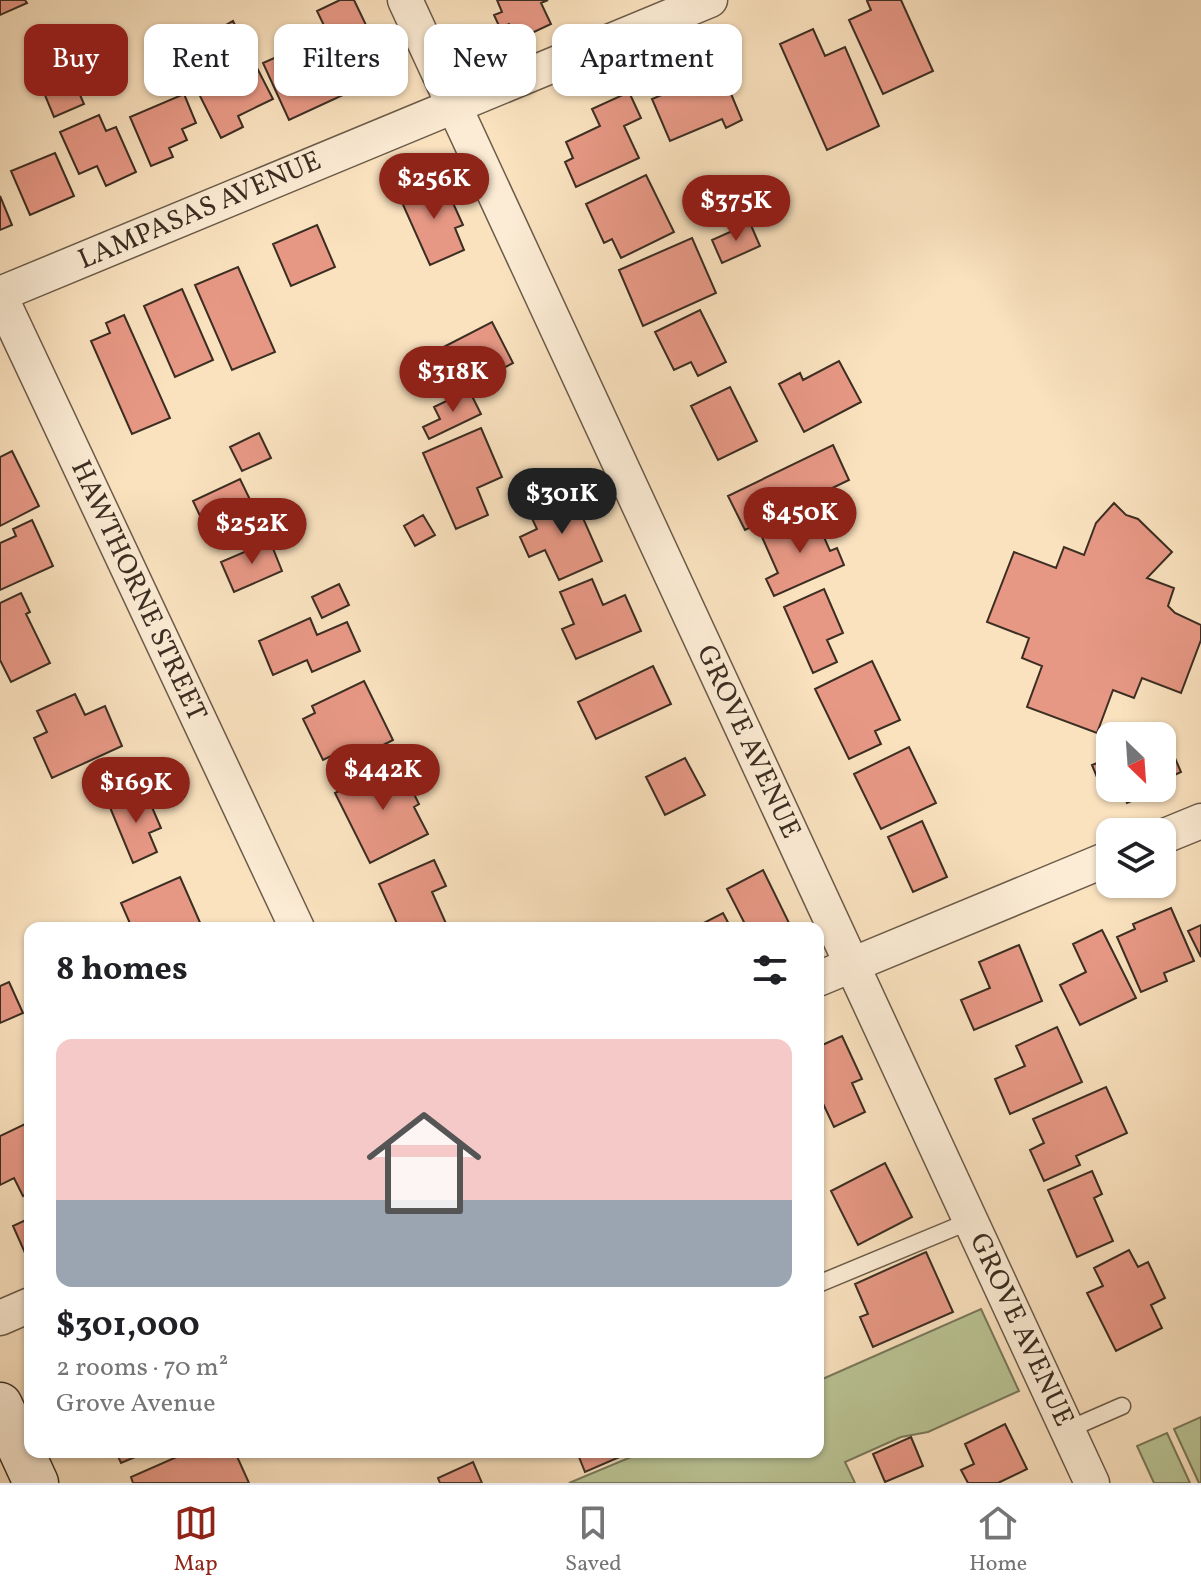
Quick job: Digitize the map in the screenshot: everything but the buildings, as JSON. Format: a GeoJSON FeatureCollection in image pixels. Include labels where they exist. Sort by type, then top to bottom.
{"type":"FeatureCollection","features":[{"type":"Feature","properties":{"kind":"main road"},"geometry":{"type":"LineString","coordinates":[[0,1405],[24,1457]]}},
{"type":"Feature","properties":{"kind":"main road"},"geometry":{"type":"LineString","coordinates":[[24,1458],[36,1483]]}},
{"type":"Feature","properties":{"kind":"street","name":"GROVE AVENUE"},"geometry":{"type":"LineString","coordinates":[[405,0],[1092,1483]]}},
{"type":"Feature","properties":{"kind":"street","name":"LAMPASAS AVENUE"},"geometry":{"type":"LineString","coordinates":[[0,295],[710,0]]}},
{"type":"Feature","properties":{"kind":"street","name":"HAWTHORNE STREET"},"geometry":{"type":"LineString","coordinates":[[0,295],[294,922]]}},
{"type":"Feature","properties":{"kind":"street"},"geometry":{"type":"LineString","coordinates":[[1176,831],[1201,821]]}},
{"type":"Feature","properties":{"kind":"street"},"geometry":{"type":"LineString","coordinates":[[824,977],[1096,864]]}},
{"type":"Feature","properties":{"kind":"street"},"geometry":{"type":"LineString","coordinates":[[0,1318],[24,1308]]}},
{"type":"Feature","properties":{"kind":"lane"},"geometry":{"type":"LineString","coordinates":[[824,1282],[970,1221]]}},
{"type":"Feature","properties":{"kind":"lane"},"geometry":{"type":"LineString","coordinates":[[1067,1430],[1122,1406]]}},
{"type":"Feature","properties":{"kind":"green space"},"geometry":{"type":"Polygon","coordinates":[[[981,1309],[1019,1391],[928,1432],[901,1437],[845,1462],[855,1483],[569,1483],[629,1458],[824,1458],[824,1378],[981,1309]]]}},
{"type":"Feature","properties":{"kind":"green space"},"geometry":{"type":"Polygon","coordinates":[[[1201,1417],[1201,1483],[1199,1483],[1174,1429],[1201,1417]]]}},
{"type":"Feature","properties":{"kind":"green space"},"geometry":{"type":"Polygon","coordinates":[[[1167,1433],[1190,1483],[1154,1483],[1137,1446],[1167,1433]]]}}]}
